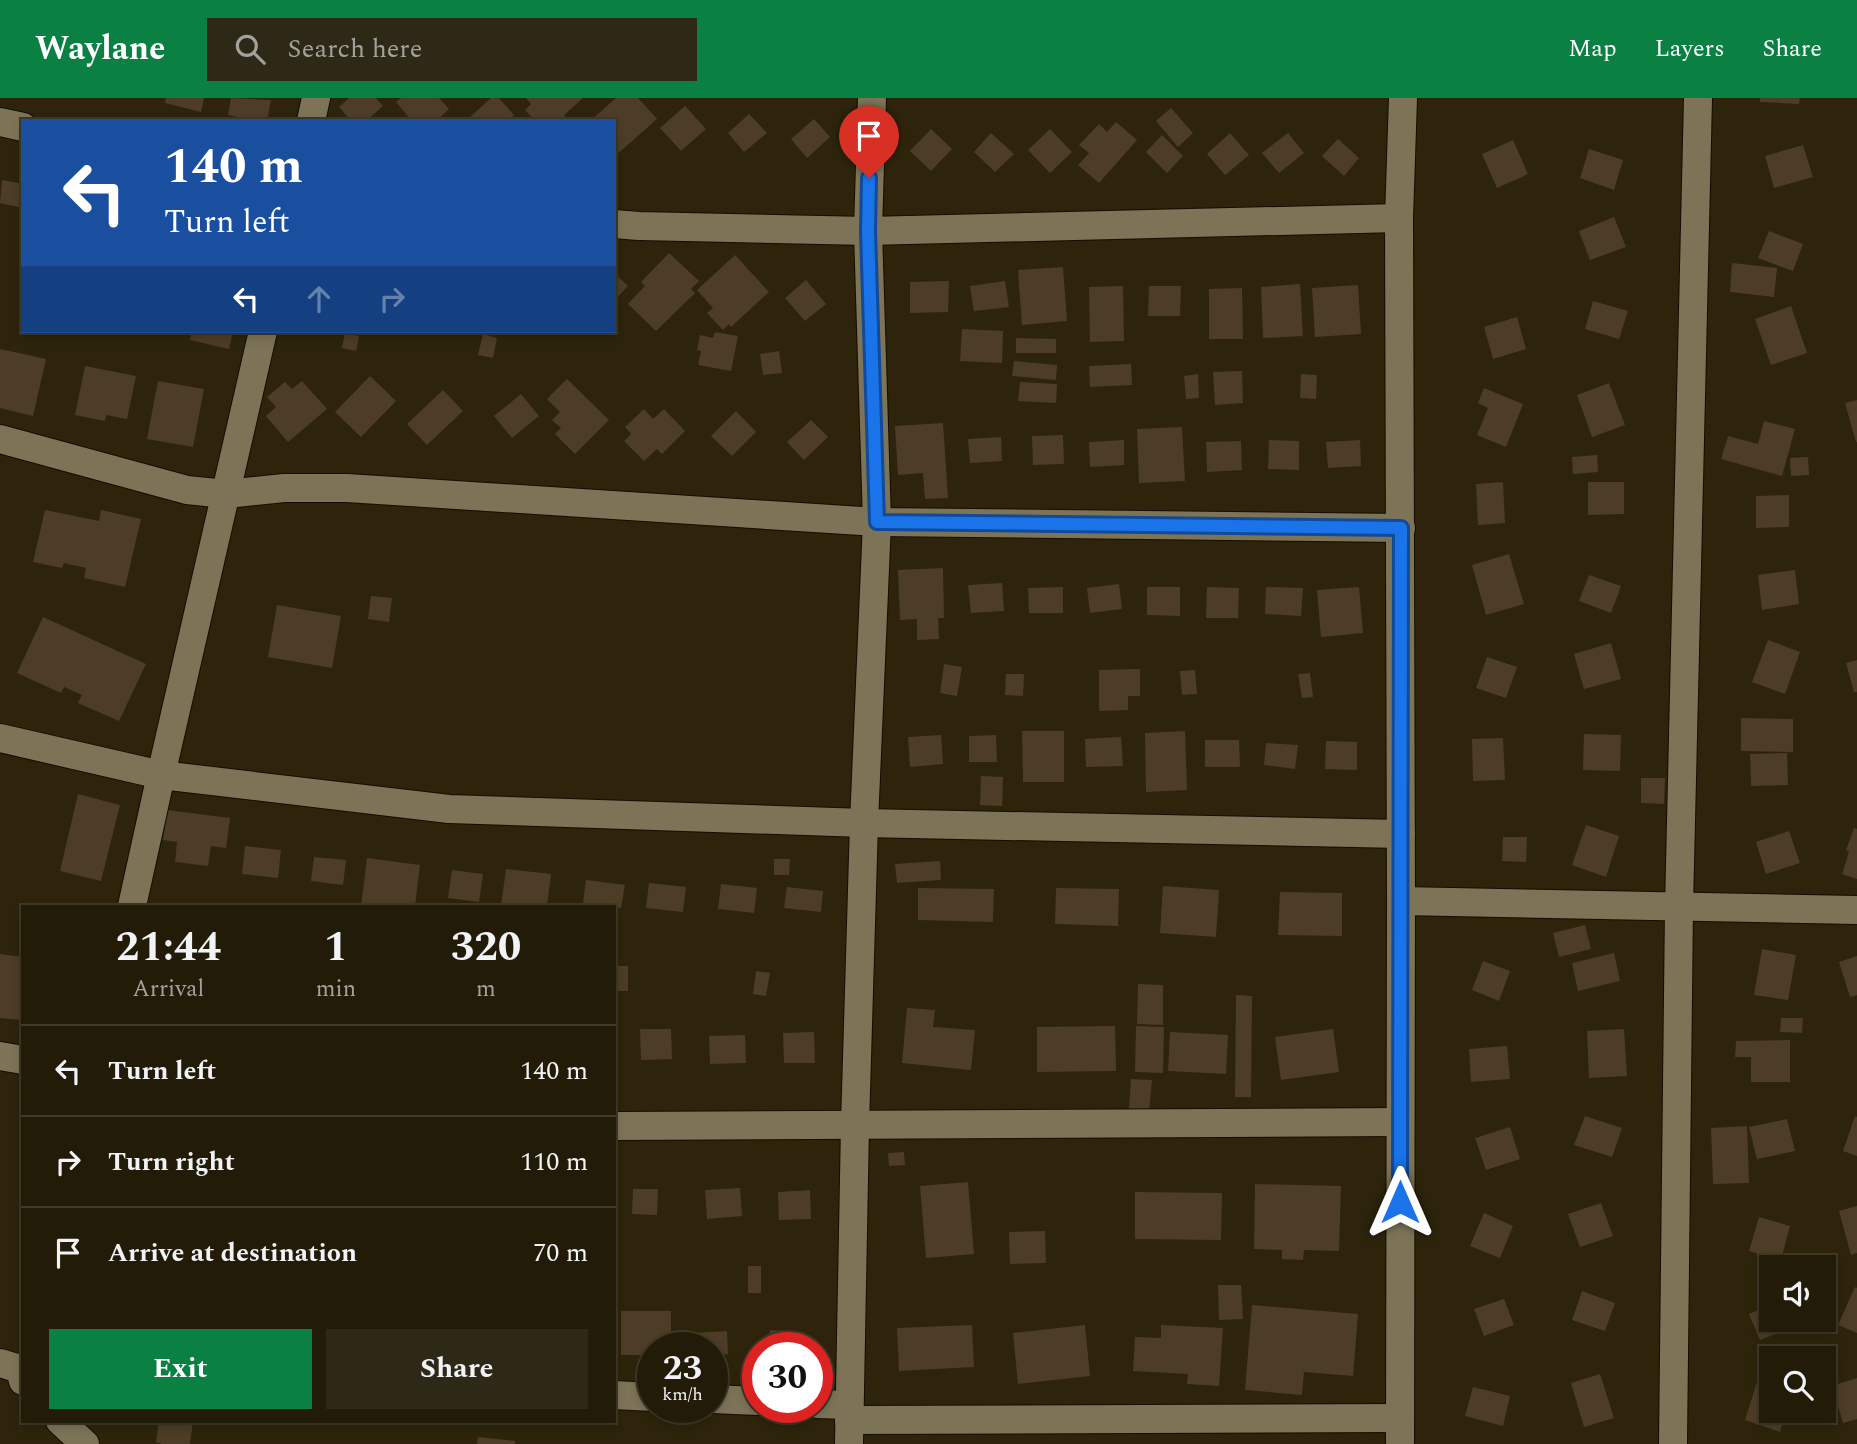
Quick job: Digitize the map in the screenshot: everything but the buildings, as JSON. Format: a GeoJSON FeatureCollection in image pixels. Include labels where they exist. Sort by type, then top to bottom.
{"type":"FeatureCollection","features":[{"type":"Feature","properties":{"kind":"street"},"geometry":{"type":"LineString","coordinates":[[311,119],[316,98]]}},
{"type":"Feature","properties":{"kind":"street"},"geometry":{"type":"LineString","coordinates":[[849,1423],[864,823],[877,522],[868,231],[872,98]]}},
{"type":"Feature","properties":{"kind":"street"},"geometry":{"type":"LineString","coordinates":[[833,1414],[849,1423],[1400,1431],[1399,218],[1403,98]]}},
{"type":"Feature","properties":{"kind":"street"},"geometry":{"type":"LineString","coordinates":[[1674,1444],[1679,907],[1698,98]]}},
{"type":"Feature","properties":{"kind":"street"},"geometry":{"type":"LineString","coordinates":[[0,122],[21,127]]}},
{"type":"Feature","properties":{"kind":"street"},"geometry":{"type":"LineString","coordinates":[[616,224],[868,231],[1399,218]]}},
{"type":"Feature","properties":{"kind":"street"},"geometry":{"type":"LineString","coordinates":[[132,905],[263,333]]}},
{"type":"Feature","properties":{"kind":"street"},"geometry":{"type":"LineString","coordinates":[[0,439],[187,490],[226,494],[284,488],[347,488],[877,522],[1401,528]]}},
{"type":"Feature","properties":{"kind":"street"},"geometry":{"type":"LineString","coordinates":[[0,738],[161,775],[449,809],[864,823],[1401,834]]}},
{"type":"Feature","properties":{"kind":"street"},"geometry":{"type":"LineString","coordinates":[[1401,901],[1857,910]]}},
{"type":"Feature","properties":{"kind":"street"},"geometry":{"type":"LineString","coordinates":[[0,1056],[21,1060]]}},
{"type":"Feature","properties":{"kind":"street"},"geometry":{"type":"LineString","coordinates":[[616,1126],[1400,1122]]}},
{"type":"Feature","properties":{"kind":"street"},"geometry":{"type":"LineString","coordinates":[[616,1395],[637,1396]]}},
{"type":"Feature","properties":{"kind":"street"},"geometry":{"type":"LineString","coordinates":[[62,1423],[85,1444]]}},
{"type":"Feature","properties":{"kind":"route"},"geometry":{"type":"LineString","coordinates":[[869,178],[868,231],[877,522],[1401,528],[1400,1202]]}}]}
